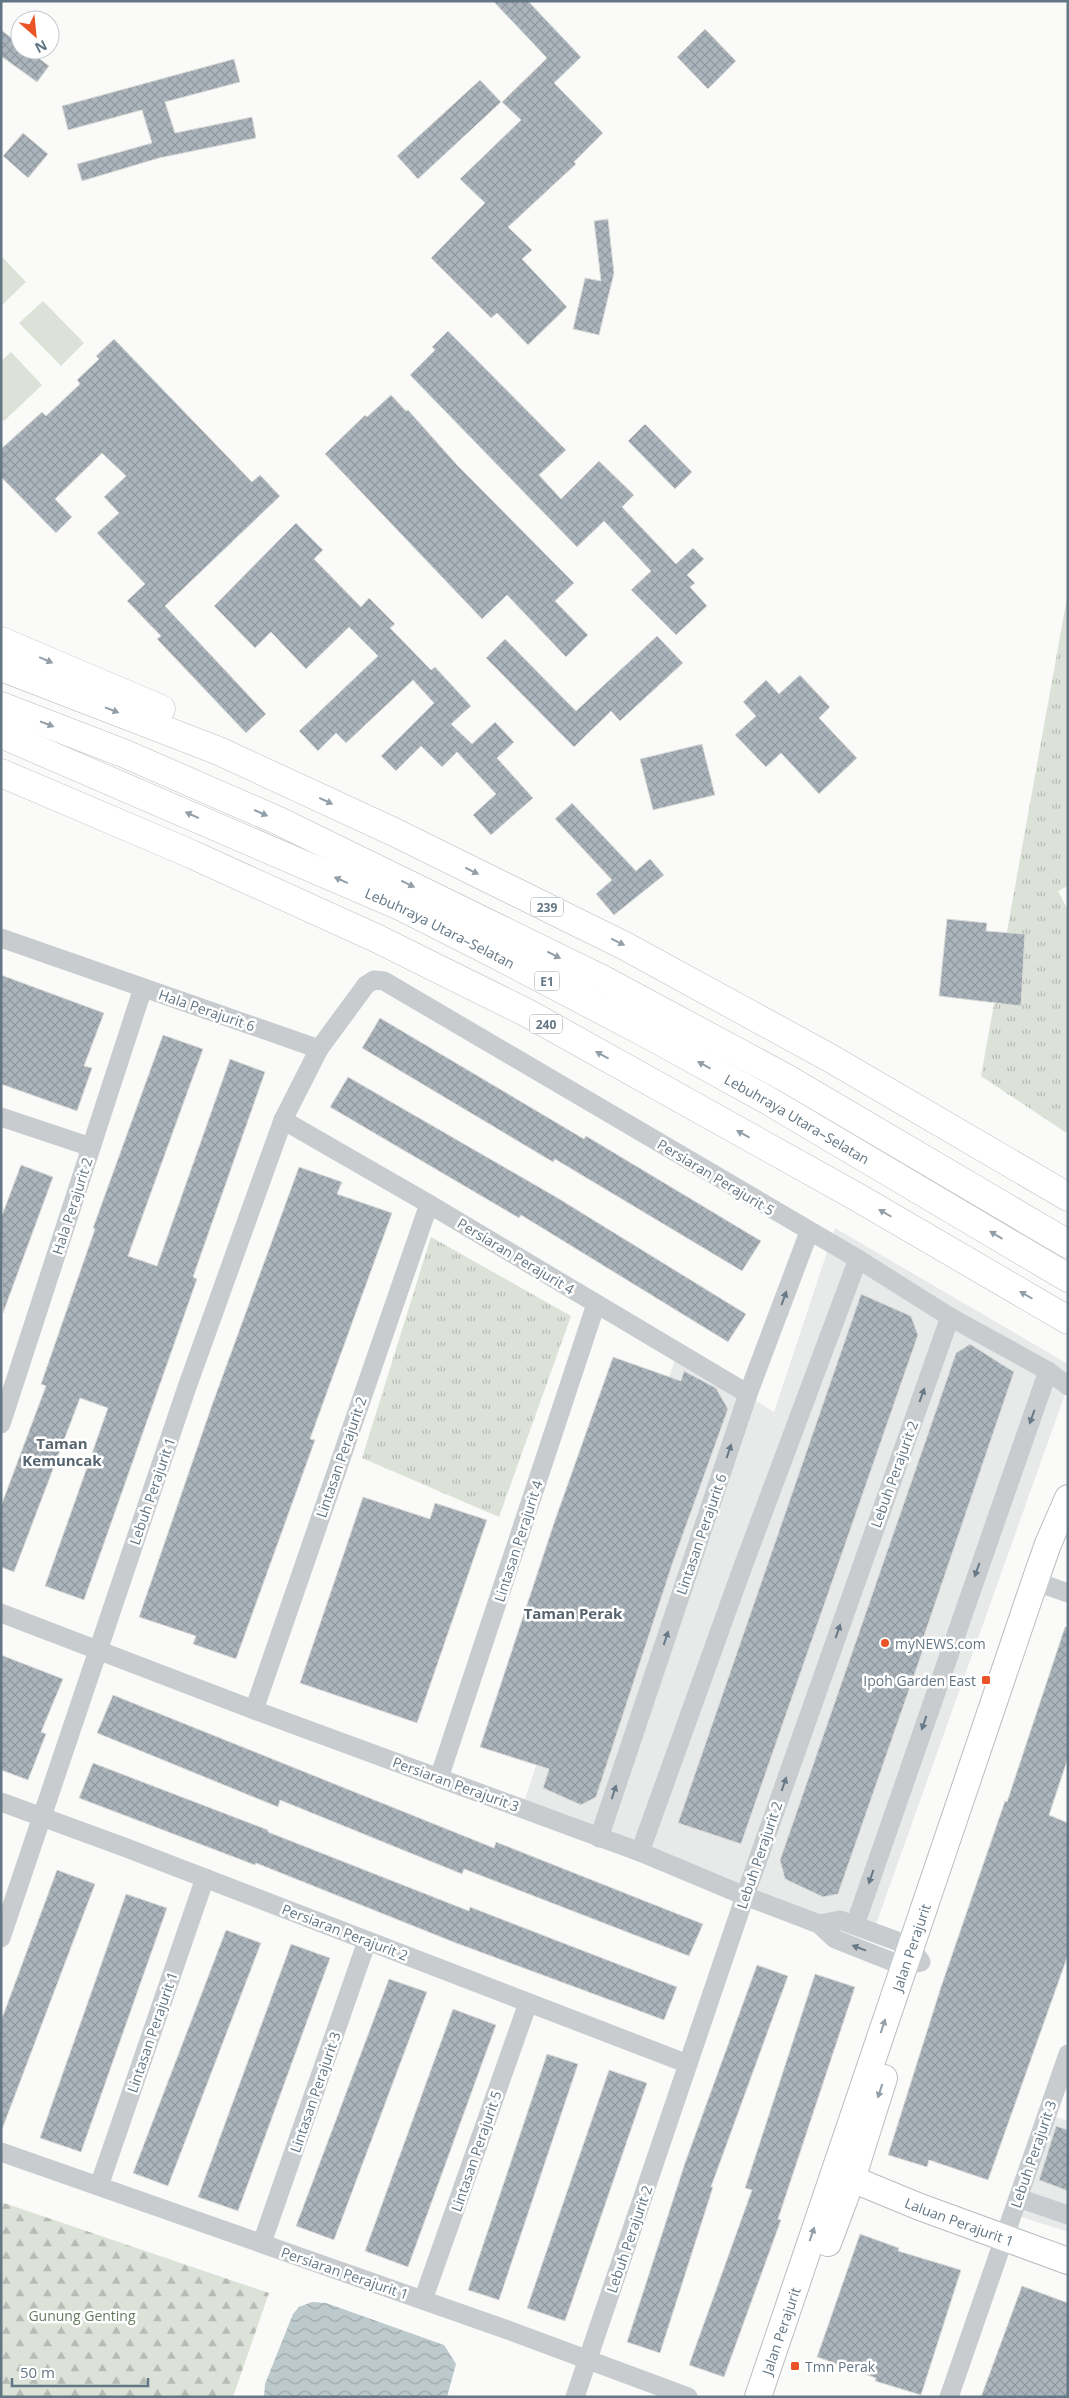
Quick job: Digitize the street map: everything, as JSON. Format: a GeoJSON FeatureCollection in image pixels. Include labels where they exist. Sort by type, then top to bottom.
{"type":"FeatureCollection","features":[{"type":"Feature","properties":{"kind":"main road"},"geometry":{"type":"LineString","coordinates":[[1,641],[180,717],[219,751]]}},
{"type":"Feature","properties":{"kind":"main road","name":"239"},"geometry":{"type":"LineString","coordinates":[[1,667],[219,751],[394,832],[624,946],[830,1058],[1068,1197]]}},
{"type":"Feature","properties":{"kind":"main road","name":"Lebuhraya Utara–Selatan"},"geometry":{"type":"LineString","coordinates":[[1,706],[123,753],[279,821],[594,975],[786,1078],[1068,1244]]}},
{"type":"Feature","properties":{"kind":"main road","name":"Lebuhraya Utara–Selatan"},"geometry":{"type":"LineString","coordinates":[[1,734],[402,907],[493,953],[654,1037],[769,1101],[1068,1278]]}},
{"type":"Feature","properties":{"kind":"main road","name":"240"},"geometry":{"type":"LineString","coordinates":[[1,773],[190,854],[360,931],[529,1014],[857,1197],[1068,1320]]}},
{"type":"Feature","properties":{"kind":"street","name":"Hala Perajurit 6"},"geometry":{"type":"LineString","coordinates":[[1,938],[319,1049]]}},
{"type":"Feature","properties":{"kind":"street","name":"Persiaran Perajurit 5"},"geometry":{"type":"LineString","coordinates":[[319,1049],[366,985],[374,980],[384,981],[858,1259],[950,1317],[1048,1371],[1068,1386]]}},
{"type":"Feature","properties":{"kind":"street","name":"Hala Perajurit 2"},"geometry":{"type":"LineString","coordinates":[[1,1424],[143,988]]}},
{"type":"Feature","properties":{"kind":"street","name":"Lebuh Perajurit 1"},"geometry":{"type":"LineString","coordinates":[[1,1938],[187,1387],[283,1120],[319,1049]]}},
{"type":"Feature","properties":{"kind":"street"},"geometry":{"type":"LineString","coordinates":[[1,1117],[91,1147]]}},
{"type":"Feature","properties":{"kind":"street","name":"Persiaran Perajurit 4"},"geometry":{"type":"LineString","coordinates":[[283,1120],[429,1204],[748,1394]]}},
{"type":"Feature","properties":{"kind":"street","name":"Lintasan Perajurit 2"},"geometry":{"type":"LineString","coordinates":[[254,1710],[429,1204]]}},
{"type":"Feature","properties":{"kind":"street","name":"Lintasan Perajurit 6"},"geometry":{"type":"LineString","coordinates":[[599,1838],[748,1394],[809,1232]]}},
{"type":"Feature","properties":{"kind":"street"},"geometry":{"type":"LineString","coordinates":[[640,1852],[742,1569],[858,1259]]}},
{"type":"Feature","properties":{"kind":"street","name":"Lintasan Perajurit 4"},"geometry":{"type":"LineString","coordinates":[[439,1778],[596,1304]]}},
{"type":"Feature","properties":{"kind":"street","name":"Lebuh Perajurit 2"},"geometry":{"type":"LineString","coordinates":[[575,2397],[745,1896],[950,1317]]}},
{"type":"Feature","properties":{"kind":"street","name":"Persiaran Perajurit 5"},"geometry":{"type":"LineString","coordinates":[[1048,1371],[1068,1378]]}},
{"type":"Feature","properties":{"kind":"street"},"geometry":{"type":"LineString","coordinates":[[855,1925],[1048,1371]]}},
{"type":"Feature","properties":{"kind":"street","name":"Jalan Perajurit"},"geometry":{"type":"LineString","coordinates":[[769,2397],[843,2176],[911,1958],[1048,1544],[1068,1498]]}},
{"type":"Feature","properties":{"kind":"street","name":"Jalan Perajurit"},"geometry":{"type":"LineString","coordinates":[[911,1958],[1057,1589],[1068,1533]]}},
{"type":"Feature","properties":{"kind":"street","name":"Persiaran Perajurit 3"},"geometry":{"type":"LineString","coordinates":[[1,1613],[98,1652],[640,1852],[745,1896],[819,1924],[840,1920],[855,1925],[911,1958]]}},
{"type":"Feature","properties":{"kind":"street","name":"Persiaran Perajurit 2"},"geometry":{"type":"LineString","coordinates":[[1,1802],[205,1878],[688,2064]]}},
{"type":"Feature","properties":{"kind":"street","name":"Lintasan Perajurit 1"},"geometry":{"type":"LineString","coordinates":[[99,2186],[205,1878]]}},
{"type":"Feature","properties":{"kind":"street"},"geometry":{"type":"LineString","coordinates":[[819,1924],[835,1939],[911,1958]]}},
{"type":"Feature","properties":{"kind":"street","name":"Lintasan Perajurit 3"},"geometry":{"type":"LineString","coordinates":[[262,2243],[367,1941]]}},
{"type":"Feature","properties":{"kind":"street","name":"Lintasan Perajurit 5"},"geometry":{"type":"LineString","coordinates":[[423,2300],[528,2003]]}},
{"type":"Feature","properties":{"kind":"street","name":"Lebuh Perajurit 3"},"geometry":{"type":"LineString","coordinates":[[949,2397],[1068,2054]]}},
{"type":"Feature","properties":{"kind":"street","name":"Persiaran Perajurit 1"},"geometry":{"type":"LineString","coordinates":[[1,2152],[423,2300],[688,2397]]}},
{"type":"Feature","properties":{"kind":"street","name":"Jalan Perajurit"},"geometry":{"type":"LineString","coordinates":[[758,2397],[843,2176]]}},
{"type":"Feature","properties":{"kind":"street","name":"Laluan Perajurit 1"},"geometry":{"type":"LineString","coordinates":[[843,2176],[920,2207],[1004,2236],[1068,2261]]}},
{"type":"Feature","properties":{"kind":"street"},"geometry":{"type":"LineString","coordinates":[[1018,2198],[1068,2215]]}},
{"type":"Feature","properties":{"kind":"shaded area"},"geometry":{"type":"Polygon","coordinates":[[[835,1228],[1068,1364],[1068,1386],[870,1941],[520,1813],[678,1351],[774,1412],[835,1228]]]}},
{"type":"Feature","properties":{"kind":"shaded area"},"geometry":{"type":"Polygon","coordinates":[[[1046,2114],[1068,2121],[1068,2232],[1015,2215],[1046,2114]]]}},
{"type":"Feature","properties":{"kind":"green space"},"geometry":{"type":"Polygon","coordinates":[[[1,256],[26,282],[1,306],[1,256]]]}},
{"type":"Feature","properties":{"kind":"green space"},"geometry":{"type":"Polygon","coordinates":[[[43,301],[84,343],[61,366],[19,323],[43,301]]]}},
{"type":"Feature","properties":{"kind":"green space"},"geometry":{"type":"Polygon","coordinates":[[[11,352],[42,385],[4,421],[1,419],[1,361],[11,352]]]}},
{"type":"Feature","properties":{"kind":"green space"},"geometry":{"type":"Polygon","coordinates":[[[1068,592],[1068,886],[1058,891],[1068,910],[1068,1134],[981,1076],[1068,592]]]}},
{"type":"Feature","properties":{"kind":"green space"},"geometry":{"type":"Polygon","coordinates":[[[431,1237],[571,1316],[499,1517],[362,1458],[431,1237]]]}},
{"type":"Feature","properties":{"kind":"green space","name":"Gunung Genting"},"geometry":{"type":"Polygon","coordinates":[[[1,2202],[269,2293],[233,2397],[1,2397],[1,2202]]]}},
{"type":"Feature","properties":{"kind":"water"},"geometry":{"type":"Polygon","coordinates":[[[312,2302],[326,2303],[444,2345],[456,2364],[447,2397],[264,2397],[265,2384],[293,2314],[299,2307],[312,2302]]]}},
{"type":"Feature","properties":{"kind":"building"},"geometry":{"type":"Polygon","coordinates":[[[493,1],[528,1],[581,57],[554,83],[603,133],[574,162],[576,164],[508,227],[532,250],[522,259],[567,307],[528,345],[497,313],[491,318],[431,258],[485,203],[460,179],[521,120],[502,102],[547,58],[493,1]]]}},
{"type":"Feature","properties":{"kind":"building"},"geometry":{"type":"Polygon","coordinates":[[[705,29],[736,61],[708,89],[677,57],[705,29]]]}},
{"type":"Feature","properties":{"kind":"building"},"geometry":{"type":"Polygon","coordinates":[[[1,30],[10,37],[10,60],[41,60],[49,66],[37,82],[1,56],[1,30]]]}},
{"type":"Feature","properties":{"kind":"building"},"geometry":{"type":"Polygon","coordinates":[[[234,59],[240,82],[165,102],[175,133],[252,117],[256,138],[159,158],[82,181],[77,164],[152,143],[142,110],[68,130],[62,106],[234,59]]]}},
{"type":"Feature","properties":{"kind":"building"},"geometry":{"type":"Polygon","coordinates":[[[480,80],[501,102],[418,179],[397,156],[480,80]]]}},
{"type":"Feature","properties":{"kind":"building"},"geometry":{"type":"Polygon","coordinates":[[[23,133],[48,154],[28,178],[3,156],[23,133]]]}},
{"type":"Feature","properties":{"kind":"building"},"geometry":{"type":"Polygon","coordinates":[[[608,219],[614,273],[599,335],[573,329],[585,278],[601,281],[594,221],[608,219]]]}},
{"type":"Feature","properties":{"kind":"building"},"geometry":{"type":"Polygon","coordinates":[[[448,331],[566,450],[539,475],[561,499],[599,461],[634,495],[622,507],[676,564],[693,548],[704,559],[687,575],[695,583],[690,587],[707,606],[676,635],[631,590],[651,571],[604,521],[577,547],[410,375],[435,350],[432,347],[448,331]]]}},
{"type":"Feature","properties":{"kind":"building"},"geometry":{"type":"Polygon","coordinates":[[[114,339],[252,482],[260,475],[280,496],[165,606],[266,714],[246,733],[157,639],[161,636],[127,601],[145,584],[97,533],[119,513],[104,497],[126,476],[102,453],[55,499],[72,517],[56,533],[1,477],[1,449],[42,412],[46,416],[80,384],[77,380],[99,359],[96,356],[114,339]]]}},
{"type":"Feature","properties":{"kind":"building"},"geometry":{"type":"Polygon","coordinates":[[[391,395],[406,411],[408,410],[458,466],[574,583],[555,601],[588,635],[566,657],[507,595],[482,619],[325,454],[365,415],[367,417],[391,395]]]}},
{"type":"Feature","properties":{"kind":"building"},"geometry":{"type":"Polygon","coordinates":[[[645,424],[692,472],[675,489],[628,441],[645,424]]]}},
{"type":"Feature","properties":{"kind":"building"},"geometry":{"type":"Polygon","coordinates":[[[296,523],[323,550],[314,559],[361,607],[369,598],[395,624],[390,628],[431,670],[435,667],[471,706],[451,724],[472,744],[495,722],[514,742],[497,758],[533,798],[491,835],[473,815],[496,794],[457,752],[442,767],[421,746],[396,771],[381,756],[434,703],[413,680],[346,743],[336,733],[318,751],[299,731],[378,656],[349,627],[306,669],[271,632],[255,648],[214,606],[296,523]]]}},
{"type":"Feature","properties":{"kind":"building"},"geometry":{"type":"Polygon","coordinates":[[[657,636],[683,663],[620,721],[611,711],[574,747],[486,658],[505,639],[576,711],[657,636]]]}},
{"type":"Feature","properties":{"kind":"building"},"geometry":{"type":"Polygon","coordinates":[[[800,675],[830,707],[819,718],[857,758],[819,794],[781,753],[766,767],[735,735],[756,716],[743,702],[766,680],[779,694],[800,675]]]}},
{"type":"Feature","properties":{"kind":"building"},"geometry":{"type":"Polygon","coordinates":[[[702,744],[715,795],[653,810],[640,759],[702,744]]]}},
{"type":"Feature","properties":{"kind":"building"},"geometry":{"type":"Polygon","coordinates":[[[572,803],[636,871],[650,859],[664,875],[614,915],[596,894],[612,880],[555,819],[572,803]]]}},
{"type":"Feature","properties":{"kind":"building"},"geometry":{"type":"Polygon","coordinates":[[[947,919],[987,923],[986,931],[1025,934],[1021,1006],[939,996],[947,919]]]}},
{"type":"Feature","properties":{"kind":"building"},"geometry":{"type":"Polygon","coordinates":[[[1,975],[104,1013],[84,1066],[92,1068],[77,1111],[1,1084],[1,975]]]}},
{"type":"Feature","properties":{"kind":"building"},"geometry":{"type":"Polygon","coordinates":[[[380,1018],[584,1139],[586,1136],[761,1241],[742,1271],[555,1159],[553,1162],[362,1048],[380,1018]]]}},
{"type":"Feature","properties":{"kind":"building"},"geometry":{"type":"Polygon","coordinates":[[[163,1035],[203,1049],[128,1256],[157,1266],[230,1059],[265,1072],[193,1277],[197,1279],[84,1600],[45,1586],[108,1408],[80,1398],[14,1572],[1,1567],[1,1506],[46,1386],[41,1384],[95,1229],[93,1228],[163,1035]]]}},
{"type":"Feature","properties":{"kind":"building"},"geometry":{"type":"Polygon","coordinates":[[[348,1077],[556,1197],[746,1314],[728,1342],[521,1215],[519,1218],[330,1107],[348,1077]]]}},
{"type":"Feature","properties":{"kind":"building"},"geometry":{"type":"Polygon","coordinates":[[[21,1165],[53,1177],[3,1313],[1,1218],[21,1165]]]}},
{"type":"Feature","properties":{"kind":"building"},"geometry":{"type":"Polygon","coordinates":[[[299,1167],[342,1182],[337,1194],[392,1213],[310,1439],[315,1440],[236,1659],[193,1644],[196,1636],[139,1617],[212,1405],[299,1167]]]}},
{"type":"Feature","properties":{"kind":"building"},"geometry":{"type":"Polygon","coordinates":[[[861,1294],[911,1316],[918,1335],[741,1844],[678,1823],[861,1294]]]}},
{"type":"Feature","properties":{"kind":"building"},"geometry":{"type":"Polygon","coordinates":[[[970,1344],[1014,1372],[922,1642],[925,1644],[838,1894],[823,1897],[785,1879],[780,1860],[956,1353],[970,1344]]]}},
{"type":"Feature","properties":{"kind":"building"},"geometry":{"type":"Polygon","coordinates":[[[613,1357],[681,1381],[684,1371],[716,1388],[728,1409],[673,1562],[596,1797],[581,1805],[543,1788],[549,1769],[480,1747],[554,1523],[613,1357]]]}},
{"type":"Feature","properties":{"kind":"building"},"geometry":{"type":"Polygon","coordinates":[[[363,1497],[430,1519],[435,1503],[487,1520],[417,1723],[300,1683],[363,1497]]]}},
{"type":"Feature","properties":{"kind":"building"},"geometry":{"type":"Polygon","coordinates":[[[1065,1627],[1068,1627],[1068,1758],[1049,1815],[1068,1823],[1068,1955],[988,2180],[929,2160],[927,2167],[888,2155],[941,1987],[1005,1801],[1007,1802],[1065,1627]]]}},
{"type":"Feature","properties":{"kind":"building"},"geometry":{"type":"Polygon","coordinates":[[[1,1655],[63,1679],[41,1732],[46,1734],[28,1780],[1,1770],[1,1655]]]}},
{"type":"Feature","properties":{"kind":"building"},"geometry":{"type":"Polygon","coordinates":[[[113,1695],[494,1848],[496,1842],[703,1924],[689,1956],[464,1869],[462,1874],[280,1800],[278,1807],[97,1733],[113,1695]]]}},
{"type":"Feature","properties":{"kind":"building"},"geometry":{"type":"Polygon","coordinates":[[[93,1763],[268,1830],[268,1832],[469,1911],[470,1907],[677,1987],[664,2020],[456,1943],[256,1863],[255,1865],[79,1798],[93,1763]]]}},
{"type":"Feature","properties":{"kind":"building"},"geometry":{"type":"Polygon","coordinates":[[[57,1870],[95,1884],[1,2132],[1,2021],[57,1870]]]}},
{"type":"Feature","properties":{"kind":"building"},"geometry":{"type":"Polygon","coordinates":[[[126,1894],[167,1908],[81,2152],[40,2138],[126,1894]]]}},
{"type":"Feature","properties":{"kind":"building"},"geometry":{"type":"Polygon","coordinates":[[[226,1930],[261,1943],[168,2186],[133,2173],[226,1930]]]}},
{"type":"Feature","properties":{"kind":"building"},"geometry":{"type":"Polygon","coordinates":[[[291,1944],[330,1958],[238,2211],[198,2197],[291,1944]]]}},
{"type":"Feature","properties":{"kind":"building"},"geometry":{"type":"Polygon","coordinates":[[[757,1965],[788,1976],[711,2187],[713,2187],[660,2353],[627,2342],[685,2163],[757,1965]]]}},
{"type":"Feature","properties":{"kind":"building"},"geometry":{"type":"Polygon","coordinates":[[[815,1974],[855,1987],[778,2219],[781,2220],[724,2377],[689,2365],[752,2190],[745,2188],[815,1974]]]}},
{"type":"Feature","properties":{"kind":"building"},"geometry":{"type":"Polygon","coordinates":[[[389,1979],[427,1992],[334,2240],[296,2226],[389,1979]]]}},
{"type":"Feature","properties":{"kind":"building"},"geometry":{"type":"Polygon","coordinates":[[[453,2009],[496,2025],[408,2267],[365,2251],[453,2009]]]}},
{"type":"Feature","properties":{"kind":"building"},"geometry":{"type":"Polygon","coordinates":[[[547,2054],[578,2064],[499,2300],[468,2290],[547,2054]]]}},
{"type":"Feature","properties":{"kind":"building"},"geometry":{"type":"Polygon","coordinates":[[[609,2070],[647,2083],[565,2321],[527,2308],[609,2070]]]}},
{"type":"Feature","properties":{"kind":"building"},"geometry":{"type":"Polygon","coordinates":[[[1056,2126],[1068,2130],[1068,2191],[1039,2180],[1056,2126]]]}},
{"type":"Feature","properties":{"kind":"building"},"geometry":{"type":"Polygon","coordinates":[[[860,2234],[899,2248],[898,2251],[961,2270],[921,2395],[875,2381],[876,2378],[817,2357],[860,2234]]]}},
{"type":"Feature","properties":{"kind":"building"},"geometry":{"type":"Polygon","coordinates":[[[1022,2286],[1068,2303],[1068,2397],[981,2397],[1022,2286]]]}},
{"type":"Feature","properties":{"kind":"place","name":"myNEWS.com"},"geometry":{"type":"Point","coordinates":[885,1643]}},
{"type":"Feature","properties":{"kind":"place","name":"Ipoh Garden East"},"geometry":{"type":"Point","coordinates":[986,1680]}},
{"type":"Feature","properties":{"kind":"place","name":"Tmn Perak"},"geometry":{"type":"Point","coordinates":[795,2366]}},
{"type":"Feature","properties":{"kind":"district","name":"Taman Kemuncak"},"geometry":{"type":"Point","coordinates":[62,1452]}},
{"type":"Feature","properties":{"kind":"district","name":"Taman Perak"},"geometry":{"type":"Point","coordinates":[573,1613]}}]}
